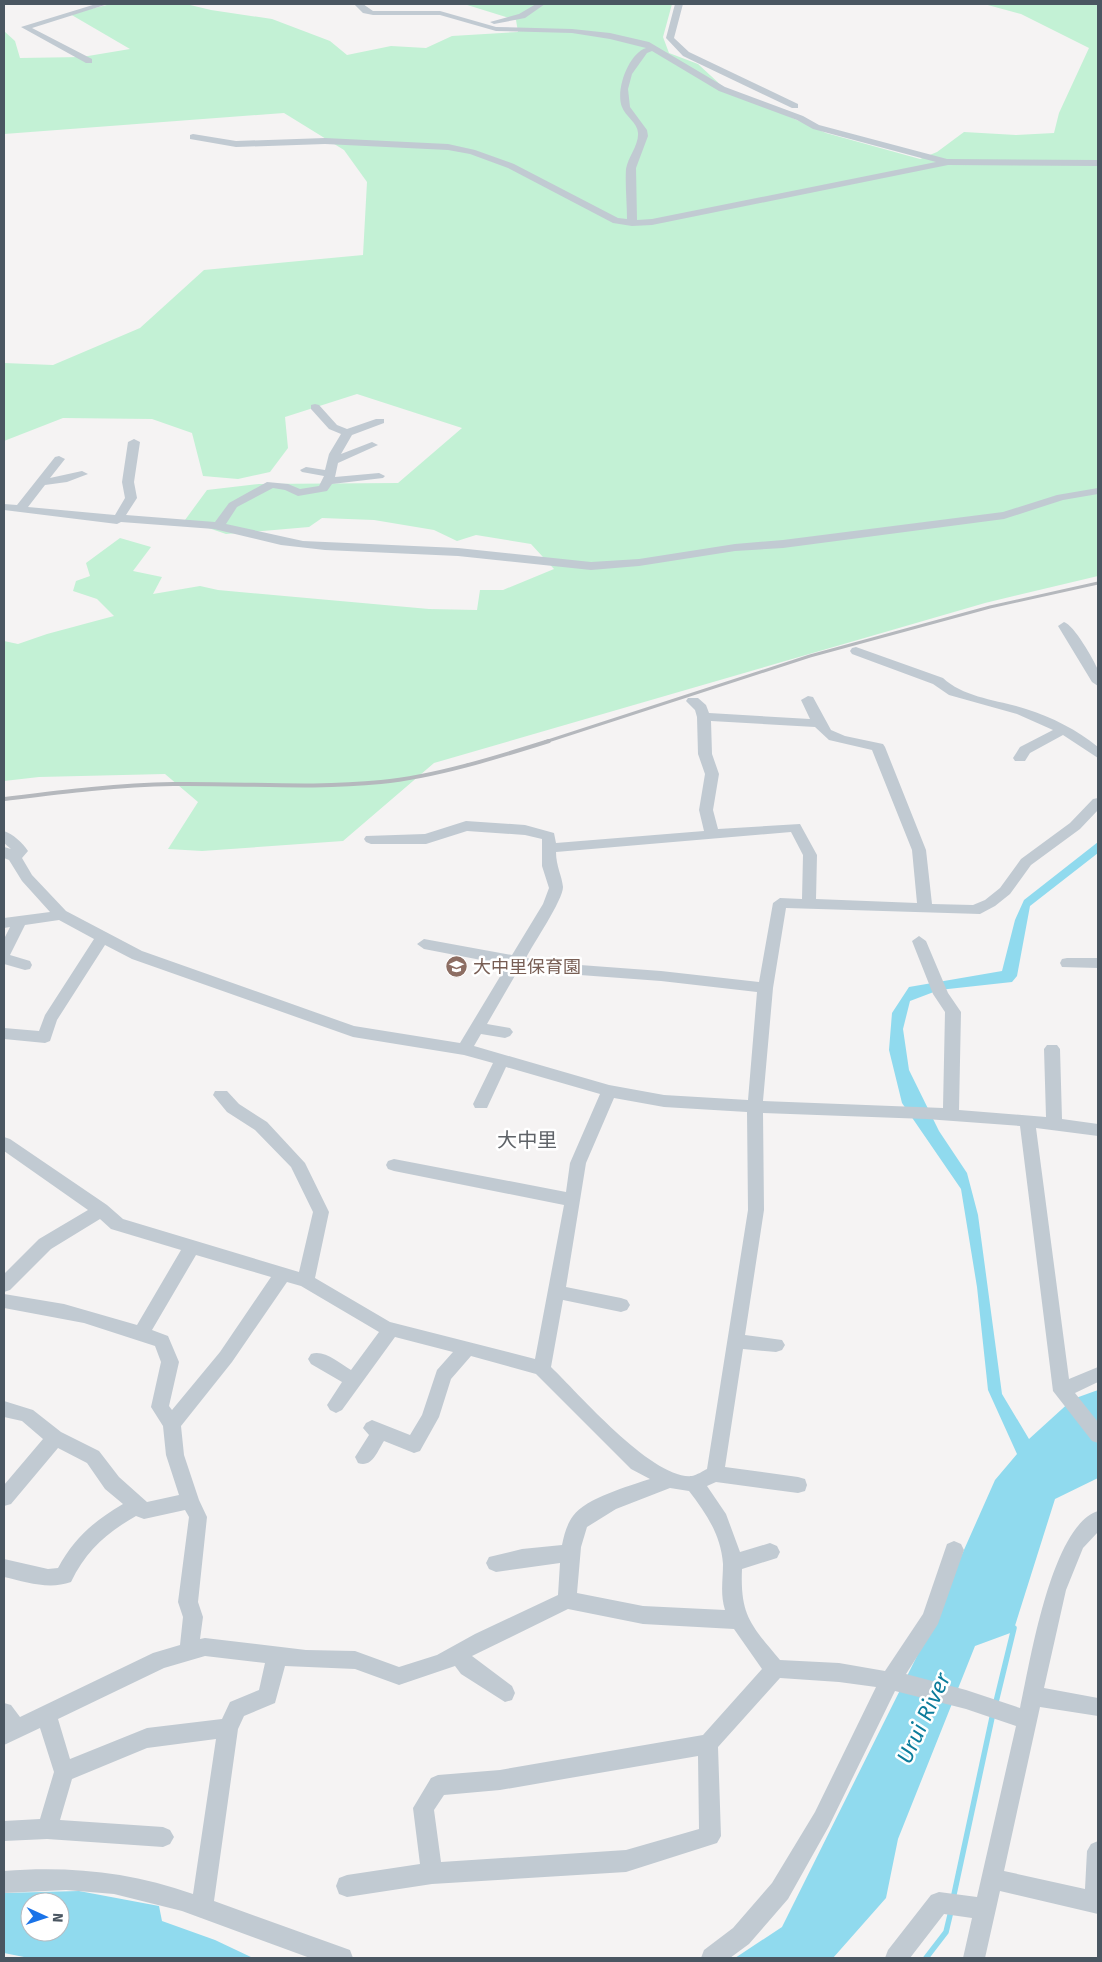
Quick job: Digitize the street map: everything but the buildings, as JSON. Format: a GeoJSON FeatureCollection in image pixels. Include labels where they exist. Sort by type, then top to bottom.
{"type":"FeatureCollection","features":[{"type":"Feature","properties":{"kind":"street"},"geometry":{"type":"LineString","coordinates":[[89,61],[25,27],[104,4]]}},
{"type":"Feature","properties":{"kind":"street"},"geometry":{"type":"LineString","coordinates":[[358,4],[366,11],[373,13],[440,13],[496,29],[536,28],[610,36],[653,48],[722,89],[800,118],[816,127],[948,162]]}},
{"type":"Feature","properties":{"kind":"street"},"geometry":{"type":"LineString","coordinates":[[475,24],[502,22],[522,16],[541,4]]}},
{"type":"Feature","properties":{"kind":"street"},"geometry":{"type":"LineString","coordinates":[[679,4],[670,38],[677,47],[686,54],[813,114]]}},
{"type":"Feature","properties":{"kind":"street"},"geometry":{"type":"LineString","coordinates":[[522,16],[536,28]]}},
{"type":"Feature","properties":{"kind":"street"},"geometry":{"type":"LineString","coordinates":[[632,224],[631,168],[643,136],[643,130],[626,106],[624,89],[628,74],[644,50],[653,48]]}},
{"type":"Feature","properties":{"kind":"street"},"geometry":{"type":"LineString","coordinates":[[822,118],[840,127],[881,139]]}},
{"type":"Feature","properties":{"kind":"street"},"geometry":{"type":"LineString","coordinates":[[193,137],[236,144],[325,141],[448,146],[472,152],[511,166],[616,220],[632,224],[652,222],[948,162],[979,161],[1022,164],[1098,163]]}},
{"type":"Feature","properties":{"kind":"street"},"geometry":{"type":"LineString","coordinates":[[315,407],[332,427],[347,433],[380,420]]}},
{"type":"Feature","properties":{"kind":"street"},"geometry":{"type":"LineString","coordinates":[[218,527],[234,505],[271,484],[288,487],[298,493],[323,489],[330,478],[336,452],[345,442],[347,433]]}},
{"type":"Feature","properties":{"kind":"street"},"geometry":{"type":"LineString","coordinates":[[118,520],[131,498],[128,482],[134,442]]}},
{"type":"Feature","properties":{"kind":"street"},"geometry":{"type":"LineString","coordinates":[[334,461],[372,445]]}},
{"type":"Feature","properties":{"kind":"street"},"geometry":{"type":"LineString","coordinates":[[20,509],[59,459]]}},
{"type":"Feature","properties":{"kind":"street"},"geometry":{"type":"LineString","coordinates":[[306,470],[330,478],[379,476]]}},
{"type":"Feature","properties":{"kind":"street"},"geometry":{"type":"LineString","coordinates":[[42,482],[63,480],[82,474]]}},
{"type":"Feature","properties":{"kind":"street"},"geometry":{"type":"LineString","coordinates":[[4,506],[118,520],[218,527],[280,541],[327,547],[375,551],[458,552],[596,566],[748,545],[783,544],[1004,514],[1061,497],[1098,491]]}},
{"type":"Feature","properties":{"kind":"street"},"geometry":{"type":"LineString","coordinates":[[1064,626],[1098,682]]}},
{"type":"Feature","properties":{"kind":"street"},"geometry":{"type":"LineString","coordinates":[[856,651],[938,681],[943,689],[1031,715],[1062,730],[1098,754]]}},
{"type":"Feature","properties":{"kind":"street"},"geometry":{"type":"LineString","coordinates":[[808,700],[817,723],[830,737],[878,747],[900,807],[919,850],[925,908]]}},
{"type":"Feature","properties":{"kind":"street"},"geometry":{"type":"LineString","coordinates":[[693,701],[701,708],[704,717],[705,754],[712,774],[706,810],[712,834]]}},
{"type":"Feature","properties":{"kind":"street"},"geometry":{"type":"LineString","coordinates":[[704,717],[770,719],[783,722],[817,723]]}},
{"type":"Feature","properties":{"kind":"street"},"geometry":{"type":"LineString","coordinates":[[1020,758],[1025,750],[1062,730]]}},
{"type":"Feature","properties":{"kind":"street"},"geometry":{"type":"LineString","coordinates":[[715,1474],[758,1195],[755,1107],[765,988],[780,903],[975,910],[990,903],[1005,891],[1026,862],[1076,826],[1098,802]]}},
{"type":"Feature","properties":{"kind":"street"},"geometry":{"type":"LineString","coordinates":[[371,839],[426,839],[466,826],[525,830],[549,836],[549,866],[556,888],[550,904],[515,960],[464,1049]]}},
{"type":"Feature","properties":{"kind":"street"},"geometry":{"type":"LineString","coordinates":[[549,848],[622,845],[795,826],[810,855],[809,904]]}},
{"type":"Feature","properties":{"kind":"street"},"geometry":{"type":"LineString","coordinates":[[4,836],[21,851],[9,854],[27,878],[61,915],[137,955],[353,1031],[464,1049],[609,1090],[664,1101],[1027,1120],[1098,1130]]}},
{"type":"Feature","properties":{"kind":"street"},"geometry":{"type":"LineString","coordinates":[[4,923],[61,915]]}},
{"type":"Feature","properties":{"kind":"street"},"geometry":{"type":"LineString","coordinates":[[4,953],[20,921]]}},
{"type":"Feature","properties":{"kind":"street"},"geometry":{"type":"LineString","coordinates":[[4,1034],[45,1037],[50,1020],[103,936]]}},
{"type":"Feature","properties":{"kind":"street"},"geometry":{"type":"LineString","coordinates":[[919,942],[941,994],[953,1012],[945,1115]]}},
{"type":"Feature","properties":{"kind":"street"},"geometry":{"type":"LineString","coordinates":[[424,944],[553,968],[661,976],[765,988]]}},
{"type":"Feature","properties":{"kind":"street"},"geometry":{"type":"LineString","coordinates":[[4,959],[24,965]]}},
{"type":"Feature","properties":{"kind":"street"},"geometry":{"type":"LineString","coordinates":[[1067,963],[1098,963]]}},
{"type":"Feature","properties":{"kind":"street"},"geometry":{"type":"LineString","coordinates":[[476,1028],[504,1032]]}},
{"type":"Feature","properties":{"kind":"street"},"geometry":{"type":"LineString","coordinates":[[1052,1049],[1054,1124]]}},
{"type":"Feature","properties":{"kind":"street"},"geometry":{"type":"LineString","coordinates":[[482,1104],[502,1060]]}},
{"type":"Feature","properties":{"kind":"street"},"geometry":{"type":"LineString","coordinates":[[542,1369],[573,1200],[578,1162],[609,1090]]}},
{"type":"Feature","properties":{"kind":"street"},"geometry":{"type":"LineString","coordinates":[[221,1095],[233,1108],[261,1126],[297,1163],[320,1212],[306,1281]]}},
{"type":"Feature","properties":{"kind":"street"},"geometry":{"type":"LineString","coordinates":[[1027,1120],[1062,1390],[1098,1436]]}},
{"type":"Feature","properties":{"kind":"street"},"geometry":{"type":"LineString","coordinates":[[4,1144],[101,1210],[118,1224],[191,1248],[306,1281],[391,1329],[542,1369],[638,1463],[670,1480],[694,1484],[715,1474],[798,1485]]}},
{"type":"Feature","properties":{"kind":"street"},"geometry":{"type":"LineString","coordinates":[[394,1165],[573,1200]]}},
{"type":"Feature","properties":{"kind":"street"},"geometry":{"type":"LineString","coordinates":[[4,1285],[45,1244],[101,1210]]}},
{"type":"Feature","properties":{"kind":"street"},"geometry":{"type":"LineString","coordinates":[[141,1333],[191,1248]]}},
{"type":"Feature","properties":{"kind":"street"},"geometry":{"type":"LineString","coordinates":[[172,1424],[226,1357],[283,1274]]}},
{"type":"Feature","properties":{"kind":"street"},"geometry":{"type":"LineString","coordinates":[[556,1292],[621,1305]]}},
{"type":"Feature","properties":{"kind":"street"},"geometry":{"type":"LineString","coordinates":[[4,1301],[48,1307],[141,1333],[162,1341],[170,1362],[160,1406],[172,1424],[174,1454],[190,1501],[198,1517],[188,1602],[193,1617],[189,1651]]}},
{"type":"Feature","properties":{"kind":"street"},"geometry":{"type":"LineString","coordinates":[[336,1405],[391,1329]]}},
{"type":"Feature","properties":{"kind":"street"},"geometry":{"type":"LineString","coordinates":[[736,1341],[776,1345]]}},
{"type":"Feature","properties":{"kind":"street"},"geometry":{"type":"LineString","coordinates":[[364,1457],[377,1430],[414,1445],[430,1417],[443,1375],[468,1348]]}},
{"type":"Feature","properties":{"kind":"street"},"geometry":{"type":"LineString","coordinates":[[317,1359],[353,1380]]}},
{"type":"Feature","properties":{"kind":"street"},"geometry":{"type":"LineString","coordinates":[[1062,1390],[1098,1374]]}},
{"type":"Feature","properties":{"kind":"street"},"geometry":{"type":"LineString","coordinates":[[4,1410],[27,1415],[55,1438],[92,1458],[112,1483],[144,1511],[190,1501]]}},
{"type":"Feature","properties":{"kind":"street"},"geometry":{"type":"LineString","coordinates":[[4,1498],[55,1438]]}},
{"type":"Feature","properties":{"kind":"street"},"geometry":{"type":"LineString","coordinates":[[568,1600],[571,1553],[580,1522],[597,1510],[642,1489],[670,1480]]}},
{"type":"Feature","properties":{"kind":"street"},"geometry":{"type":"LineString","coordinates":[[694,1484],[720,1518],[729,1538],[732,1563],[732,1600],[739,1620],[775,1669]]}},
{"type":"Feature","properties":{"kind":"street"},"geometry":{"type":"LineString","coordinates":[[4,1568],[48,1578],[64,1576],[75,1552],[97,1529],[137,1506]]}},
{"type":"Feature","properties":{"kind":"street"},"geometry":{"type":"LineString","coordinates":[[974,1958],[992,1879],[1018,1717],[1032,1696],[1056,1590],[1076,1543],[1098,1519]]}},
{"type":"Feature","properties":{"kind":"street"},"geometry":{"type":"LineString","coordinates":[[712,1958],[741,1936],[780,1891],[931,1618],[954,1550]]}},
{"type":"Feature","properties":{"kind":"street"},"geometry":{"type":"LineString","coordinates":[[732,1563],[770,1552]]}},
{"type":"Feature","properties":{"kind":"street"},"geometry":{"type":"LineString","coordinates":[[496,1564],[522,1558],[571,1553]]}},
{"type":"Feature","properties":{"kind":"street"},"geometry":{"type":"LineString","coordinates":[[8,1725],[46,1715],[160,1660],[205,1647],[306,1659],[355,1660],[399,1676],[442,1663],[482,1640],[568,1600],[643,1615],[739,1620]]}},
{"type":"Feature","properties":{"kind":"street"},"geometry":{"type":"LineString","coordinates":[[457,1654],[468,1667],[505,1693]]}},
{"type":"Feature","properties":{"kind":"street"},"geometry":{"type":"LineString","coordinates":[[202,1909],[228,1728],[237,1709],[268,1696],[277,1656]]}},
{"type":"Feature","properties":{"kind":"street"},"geometry":{"type":"LineString","coordinates":[[432,1873],[424,1808],[438,1785],[500,1780],[708,1744],[775,1669],[800,1669],[897,1681],[1018,1717]]}},
{"type":"Feature","properties":{"kind":"street"},"geometry":{"type":"LineString","coordinates":[[1032,1696],[1098,1707]]}},
{"type":"Feature","properties":{"kind":"street"},"geometry":{"type":"LineString","coordinates":[[46,1715],[64,1772],[47,1829]]}},
{"type":"Feature","properties":{"kind":"street"},"geometry":{"type":"LineString","coordinates":[[64,1772],[147,1738],[228,1728]]}},
{"type":"Feature","properties":{"kind":"street"},"geometry":{"type":"LineString","coordinates":[[348,1886],[432,1873],[626,1861],[710,1836],[708,1744]]}},
{"type":"Feature","properties":{"kind":"street"},"geometry":{"type":"LineString","coordinates":[[4,1831],[47,1829],[163,1837]]}},
{"type":"Feature","properties":{"kind":"street"},"geometry":{"type":"LineString","coordinates":[[992,1879],[1097,1902],[1098,1851]]}},
{"type":"Feature","properties":{"kind":"street"},"geometry":{"type":"LineString","coordinates":[[4,1882],[50,1877],[128,1886],[202,1909],[342,1958]]}},
{"type":"Feature","properties":{"kind":"street"},"geometry":{"type":"LineString","coordinates":[[896,1958],[939,1904],[985,1909]]}},
{"type":"Feature","properties":{"kind":"green space"},"geometry":{"type":"Polygon","coordinates":[[[111,4],[186,4],[211,10],[272,19],[330,41],[347,55],[391,46],[426,48],[452,36],[518,32],[516,20],[464,4],[672,4],[663,37],[669,53],[698,64],[723,87],[826,133],[920,159],[937,152],[964,132],[1016,135],[1054,133],[1059,113],[1089,48],[1021,14],[984,4],[1098,4],[1098,576],[985,603],[434,763],[343,841],[202,851],[168,849],[198,802],[165,774],[39,777],[4,781],[4,641],[18,644],[114,616],[97,599],[73,591],[76,581],[90,576],[86,563],[120,538],[151,547],[133,571],[162,577],[153,594],[200,586],[218,590],[429,609],[477,610],[480,590],[503,590],[554,569],[531,544],[476,535],[457,541],[434,530],[374,520],[322,518],[309,527],[226,534],[185,520],[207,490],[259,484],[398,483],[462,428],[357,394],[285,417],[288,448],[270,472],[238,479],[203,476],[192,433],[152,419],[63,418],[4,441],[4,363],[53,365],[140,328],[204,270],[363,255],[367,182],[344,150],[284,113],[4,134],[4,31],[15,41],[20,58],[82,57],[130,49],[70,14],[111,4]]]}},
{"type":"Feature","properties":{"kind":"water","name":"Urui River"},"geometry":{"type":"Polygon","coordinates":[[[1098,842],[1098,853],[1030,906],[1017,976],[1012,982],[939,990],[910,1001],[903,1029],[909,1070],[939,1131],[967,1173],[978,1215],[1002,1394],[1029,1439],[1073,1399],[1098,1390],[1098,1478],[1055,1499],[1013,1632],[975,1646],[898,1839],[886,1898],[833,1958],[735,1958],[782,1927],[916,1658],[995,1480],[1017,1454],[988,1390],[977,1287],[961,1189],[902,1103],[889,1050],[892,1013],[909,987],[1002,971],[1015,920],[1024,900],[1098,842]]]}},
{"type":"Feature","properties":{"kind":"water"},"geometry":{"type":"Polygon","coordinates":[[[79,1891],[159,1906],[162,1921],[215,1940],[253,1958],[29,1958],[4,1953],[4,1893],[20,1893],[20,1942],[70,1942],[70,1892],[42,1892],[79,1891]]]}},
{"type":"Feature","properties":{"kind":"waterway"},"geometry":{"type":"LineString","coordinates":[[995,1706],[1014,1628]]}},
{"type":"Feature","properties":{"kind":"waterway"},"geometry":{"type":"LineString","coordinates":[[953,1899],[993,1713]]}},
{"type":"Feature","properties":{"kind":"waterway"},"geometry":{"type":"LineString","coordinates":[[926,1958],[946,1932],[951,1911]]}},
{"type":"Feature","properties":{"kind":"railway"},"geometry":{"type":"LineString","coordinates":[[545,742],[810,656],[990,607],[1098,583]]}},
{"type":"Feature","properties":{"kind":"railway"},"geometry":{"type":"LineString","coordinates":[[4,799],[88,789],[152,785],[303,785],[381,782],[444,771],[549,741]]}},
{"type":"Feature","properties":{"kind":"place","name":"大中里保育園"},"geometry":{"type":"Point","coordinates":[457,967]}},
{"type":"Feature","properties":{"kind":"district","name":"大中里"},"geometry":{"type":"Point","coordinates":[527,1140]}}]}
